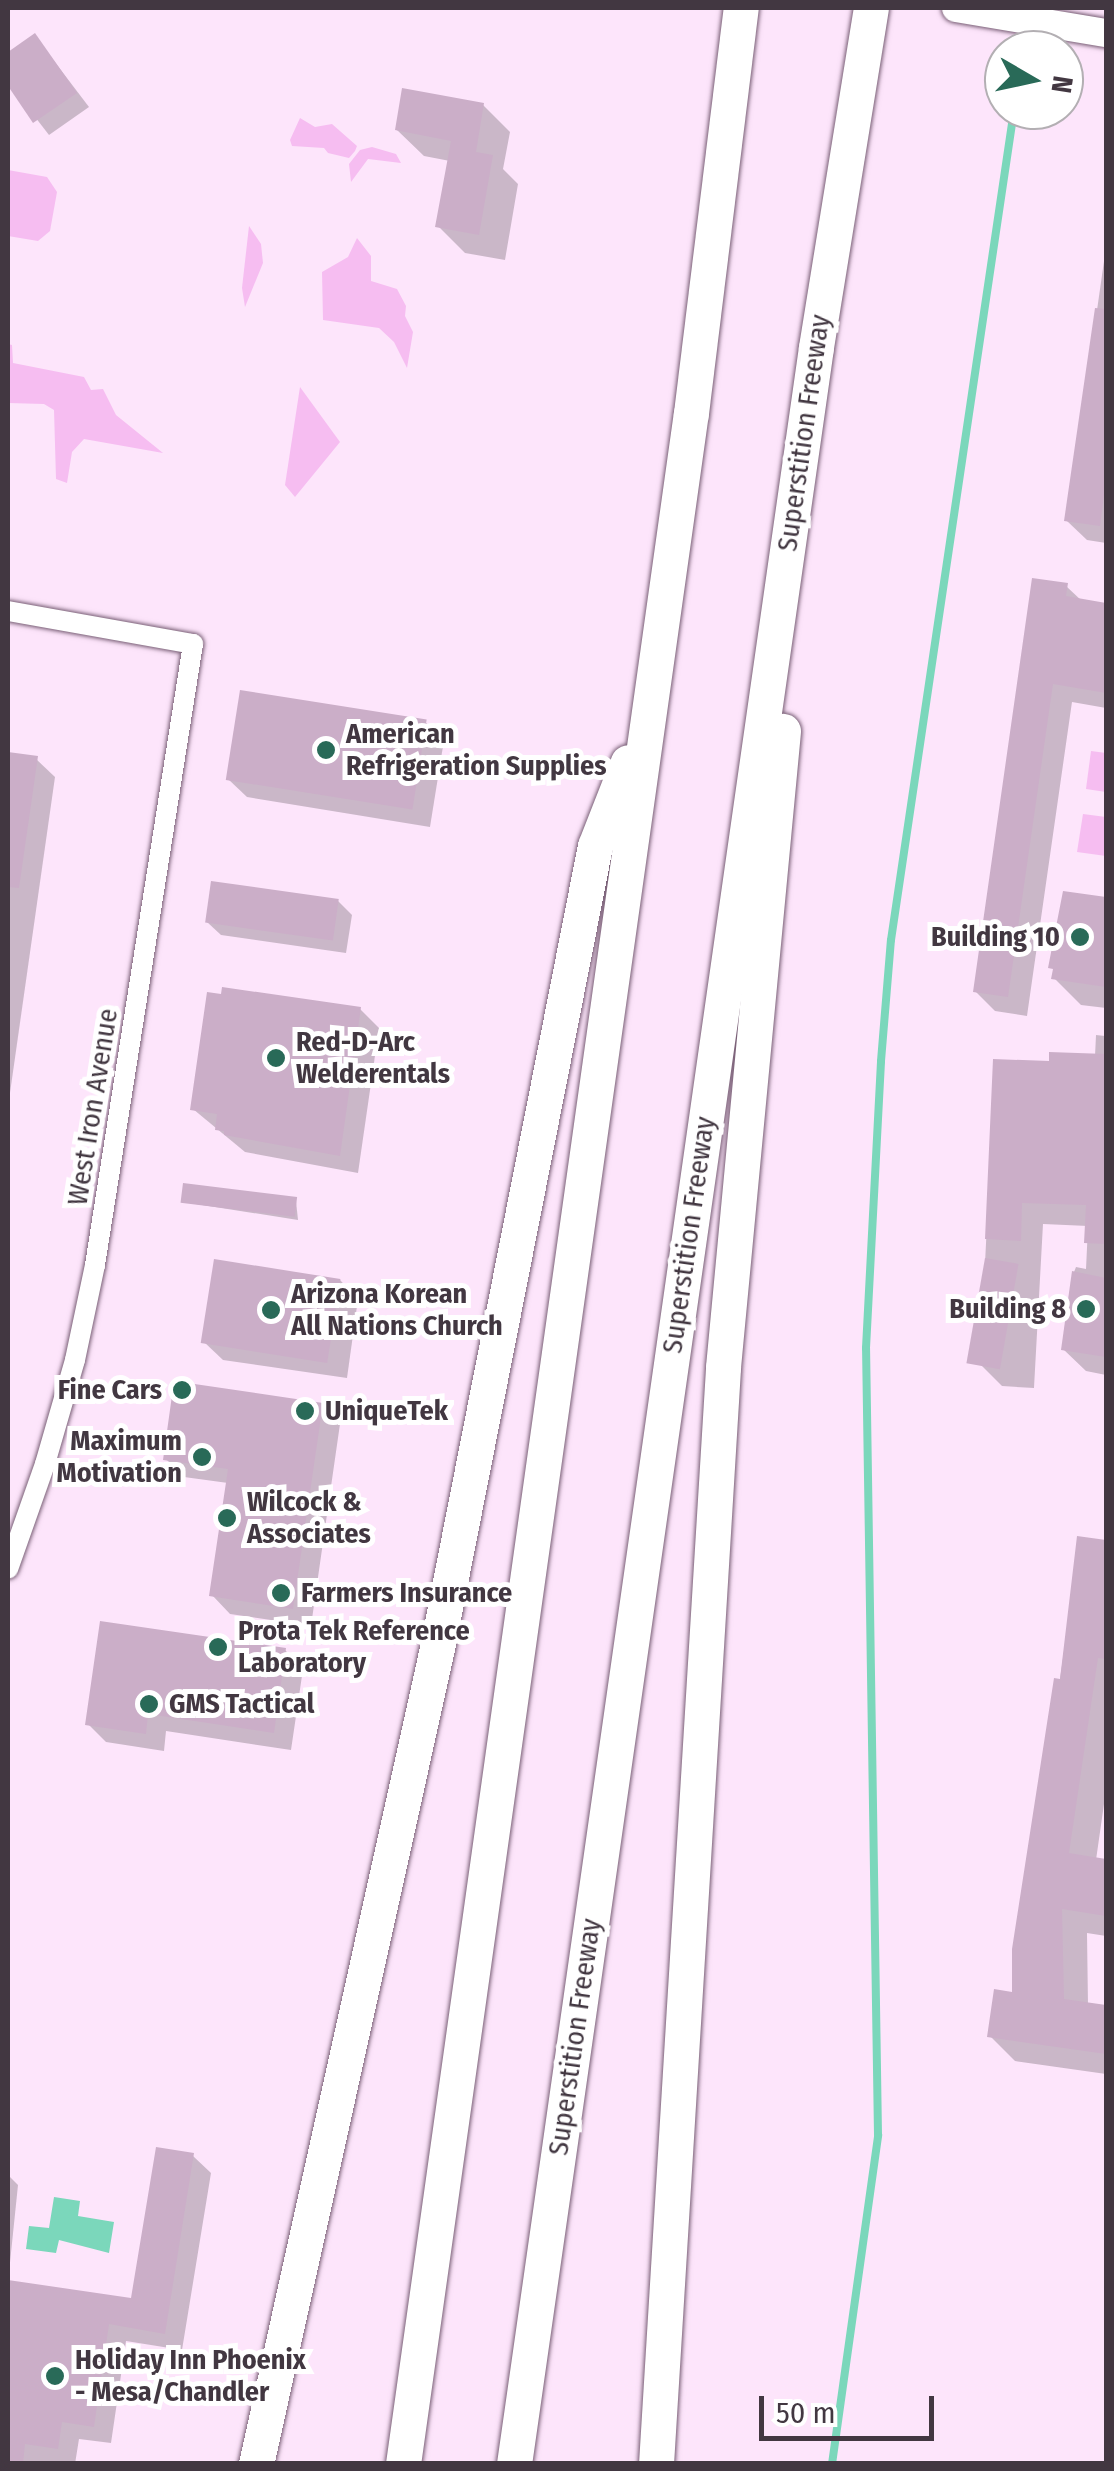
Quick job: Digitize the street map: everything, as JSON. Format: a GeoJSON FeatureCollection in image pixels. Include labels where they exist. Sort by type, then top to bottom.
{"type":"FeatureCollection","features":[{"type":"Feature","properties":{"kind":"highway"},"geometry":{"type":"LineString","coordinates":[[403,2464],[651,705],[738,8]]}},
{"type":"Feature","properties":{"kind":"highway","name":"Superstition Freeway"},"geometry":{"type":"LineString","coordinates":[[514,2464],[816,346],[871,8]]}},
{"type":"Feature","properties":{"kind":"highway"},"geometry":{"type":"LineString","coordinates":[[858,92],[879,8]]}},
{"type":"Feature","properties":{"kind":"highway"},"geometry":{"type":"LineString","coordinates":[[656,2464],[721,1387],[753,1088],[816,346]]}},
{"type":"Feature","properties":{"kind":"highway"},"geometry":{"type":"LineString","coordinates":[[256,2464],[441,1629],[595,846],[651,705]]}},
{"type":"Feature","properties":{"kind":"street"},"geometry":{"type":"LineString","coordinates":[[956,8],[1106,33]]}},
{"type":"Feature","properties":{"kind":"street","name":"West Iron Avenue"},"geometry":{"type":"LineString","coordinates":[[8,611],[192,644],[96,1265],[56,1429],[8,1569]]}},
{"type":"Feature","properties":{"kind":"shaded area"},"geometry":{"type":"Polygon","coordinates":[[[300,118],[315,127],[332,124],[357,146],[355,151],[349,158],[328,153],[324,148],[292,146],[290,140],[300,118]]]}},
{"type":"Feature","properties":{"kind":"shaded area"},"geometry":{"type":"Polygon","coordinates":[[[372,147],[396,154],[401,163],[368,159],[351,182],[349,164],[360,150],[372,147]]]}},
{"type":"Feature","properties":{"kind":"shaded area"},"geometry":{"type":"Polygon","coordinates":[[[8,170],[47,177],[57,192],[50,231],[38,241],[8,236],[8,170]]]}},
{"type":"Feature","properties":{"kind":"shaded area"},"geometry":{"type":"Polygon","coordinates":[[[249,226],[261,244],[263,263],[245,307],[242,288],[249,226]]]}},
{"type":"Feature","properties":{"kind":"shaded area"},"geometry":{"type":"Polygon","coordinates":[[[357,238],[371,256],[371,281],[397,289],[406,306],[405,316],[413,332],[407,368],[394,342],[379,328],[323,320],[322,272],[348,257],[357,238]]]}},
{"type":"Feature","properties":{"kind":"shaded area"},"geometry":{"type":"Polygon","coordinates":[[[8,344],[12,345],[13,363],[84,377],[91,390],[103,389],[116,415],[163,453],[84,439],[72,452],[67,483],[56,479],[54,410],[44,404],[8,403],[8,344]]]}},
{"type":"Feature","properties":{"kind":"shaded area"},"geometry":{"type":"Polygon","coordinates":[[[300,387],[340,442],[295,497],[285,485],[300,387]]]}},
{"type":"Feature","properties":{"kind":"shaded area"},"geometry":{"type":"Polygon","coordinates":[[[1091,751],[1106,753],[1106,792],[1086,789],[1091,751]]]}},
{"type":"Feature","properties":{"kind":"shaded area"},"geometry":{"type":"Polygon","coordinates":[[[1083,814],[1106,817],[1106,856],[1077,852],[1083,814]]]}},
{"type":"Feature","properties":{"kind":"shaded area"},"geometry":{"type":"Polygon","coordinates":[[[54,2197],[80,2201],[78,2216],[114,2222],[109,2253],[59,2240],[56,2253],[26,2249],[29,2226],[49,2228],[54,2197]]]}},
{"type":"Feature","properties":{"kind":"building"},"geometry":{"type":"Polygon","coordinates":[[[35,33],[77,93],[33,123],[8,86],[8,52],[35,33]]]}},
{"type":"Feature","properties":{"kind":"building"},"geometry":{"type":"Polygon","coordinates":[[[402,88],[484,103],[476,152],[493,155],[479,235],[435,227],[451,141],[395,130],[402,88]]]}},
{"type":"Feature","properties":{"kind":"building"},"geometry":{"type":"Polygon","coordinates":[[[1095,308],[1106,309],[1106,479],[1100,526],[1064,521],[1095,308]]]}},
{"type":"Feature","properties":{"kind":"building"},"geometry":{"type":"Polygon","coordinates":[[[1032,578],[1068,583],[1066,596],[1106,603],[1106,693],[1053,684],[1008,997],[973,992],[1032,578]]]}},
{"type":"Feature","properties":{"kind":"building","name":"American Refrigeration Supplies"},"geometry":{"type":"Polygon","coordinates":[[[240,690],[427,720],[412,809],[226,780],[240,690]]]}},
{"type":"Feature","properties":{"kind":"building"},"geometry":{"type":"Polygon","coordinates":[[[8,752],[38,756],[19,888],[8,887],[8,752]]]}},
{"type":"Feature","properties":{"kind":"building"},"geometry":{"type":"Polygon","coordinates":[[[211,881],[339,899],[333,941],[205,923],[211,881]]]}},
{"type":"Feature","properties":{"kind":"building","name":"Building 10"},"geometry":{"type":"Polygon","coordinates":[[[1063,891],[1106,897],[1106,987],[1051,979],[1053,969],[1048,968],[1063,891]]]}},
{"type":"Feature","properties":{"kind":"building","name":"Red-D-Arc Welderentals"},"geometry":{"type":"Polygon","coordinates":[[[222,987],[361,1007],[340,1156],[224,1135],[224,1131],[215,1130],[217,1114],[190,1110],[207,992],[221,994],[222,987]]]}},
{"type":"Feature","properties":{"kind":"building"},"geometry":{"type":"Polygon","coordinates":[[[1049,1052],[1106,1054],[1106,1244],[1084,1243],[1086,1205],[1022,1203],[1021,1241],[985,1239],[993,1059],[1049,1061],[1049,1052]]]}},
{"type":"Feature","properties":{"kind":"building"},"geometry":{"type":"Polygon","coordinates":[[[183,1183],[297,1197],[295,1217],[181,1203],[183,1183]]]}},
{"type":"Feature","properties":{"kind":"building"},"geometry":{"type":"Polygon","coordinates":[[[985,1258],[1018,1264],[1000,1369],[966,1363],[985,1258]]]}},
{"type":"Feature","properties":{"kind":"building","name":"Arizona Korean All Nations Church"},"geometry":{"type":"Polygon","coordinates":[[[214,1259],[340,1279],[327,1363],[201,1343],[214,1259]]]}},
{"type":"Feature","properties":{"kind":"building","name":"Building 8"},"geometry":{"type":"Polygon","coordinates":[[[1072,1271],[1106,1278],[1106,1357],[1061,1350],[1072,1271]]]}},
{"type":"Feature","properties":{"kind":"building"},"geometry":{"type":"Polygon","coordinates":[[[174,1381],[323,1403],[293,1609],[209,1596],[228,1469],[163,1460],[174,1381]]]}},
{"type":"Feature","properties":{"kind":"building"},"geometry":{"type":"Polygon","coordinates":[[[1077,1536],[1106,1540],[1106,1659],[1098,1658],[1069,1853],[1106,1859],[1106,1916],[1062,1909],[1064,1999],[1106,2005],[1106,2054],[987,2037],[994,1989],[1012,1992],[1012,1949],[1054,1678],[1060,1679],[1077,1536]]]}},
{"type":"Feature","properties":{"kind":"building"},"geometry":{"type":"Polygon","coordinates":[[[100,1621],[286,1648],[274,1733],[148,1714],[146,1734],[85,1725],[100,1621]]]}},
{"type":"Feature","properties":{"kind":"building","name":"Holiday Inn Phoenix - Mesa/Chandler"},"geometry":{"type":"Polygon","coordinates":[[[156,2147],[194,2153],[165,2334],[109,2324],[94,2427],[62,2422],[58,2449],[25,2444],[23,2464],[8,2464],[8,2280],[131,2298],[156,2147]]]}},
{"type":"Feature","properties":{"kind":"waterway"},"geometry":{"type":"LineString","coordinates":[[832,2464],[878,2135],[866,1348],[881,1061],[891,940],[1011,130]]}},
{"type":"Feature","properties":{"kind":"place","name":"American Refrigeration Supplies"},"geometry":{"type":"Point","coordinates":[326,750]}},
{"type":"Feature","properties":{"kind":"place","name":"Building 10"},"geometry":{"type":"Point","coordinates":[1080,937]}},
{"type":"Feature","properties":{"kind":"place","name":"Red-D-Arc Welderentals"},"geometry":{"type":"Point","coordinates":[276,1058]}},
{"type":"Feature","properties":{"kind":"place","name":"Building 8"},"geometry":{"type":"Point","coordinates":[1086,1309]}},
{"type":"Feature","properties":{"kind":"place","name":"Arizona Korean All Nations Church"},"geometry":{"type":"Point","coordinates":[271,1310]}},
{"type":"Feature","properties":{"kind":"place","name":"Fine Cars"},"geometry":{"type":"Point","coordinates":[182,1390]}},
{"type":"Feature","properties":{"kind":"place","name":"UniqueTek"},"geometry":{"type":"Point","coordinates":[305,1411]}},
{"type":"Feature","properties":{"kind":"place","name":"Maximum Motivation"},"geometry":{"type":"Point","coordinates":[202,1457]}},
{"type":"Feature","properties":{"kind":"place","name":"Wilcock & Associates"},"geometry":{"type":"Point","coordinates":[227,1518]}},
{"type":"Feature","properties":{"kind":"place","name":"Farmers Insurance"},"geometry":{"type":"Point","coordinates":[281,1593]}},
{"type":"Feature","properties":{"kind":"place","name":"Prota Tek Reference Laboratory"},"geometry":{"type":"Point","coordinates":[218,1647]}},
{"type":"Feature","properties":{"kind":"place","name":"GMS Tactical"},"geometry":{"type":"Point","coordinates":[149,1704]}},
{"type":"Feature","properties":{"kind":"place","name":"Holiday Inn Phoenix - Mesa/Chandler"},"geometry":{"type":"Point","coordinates":[55,2376]}}]}
